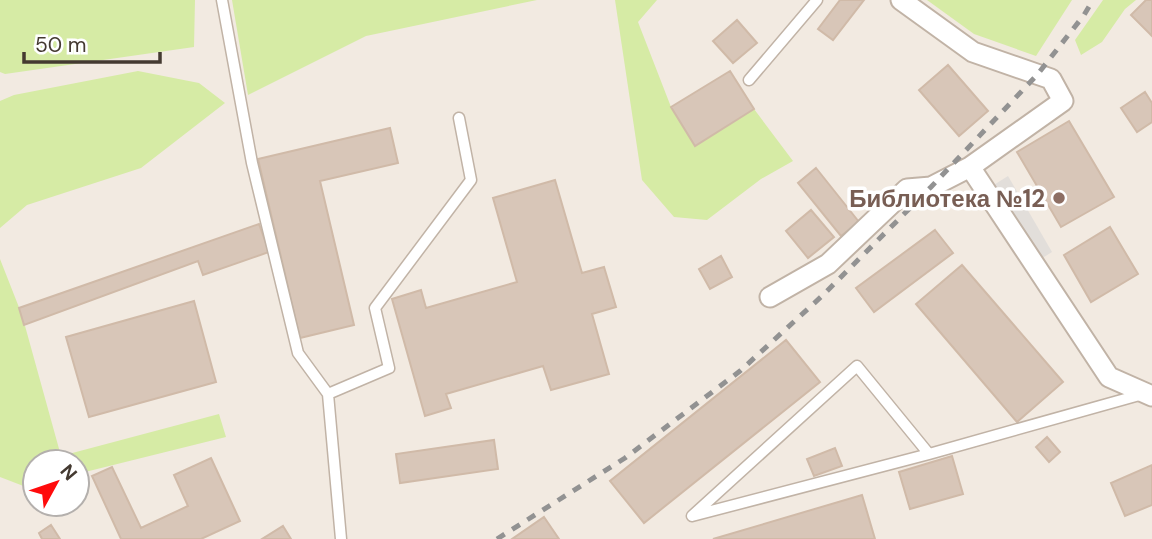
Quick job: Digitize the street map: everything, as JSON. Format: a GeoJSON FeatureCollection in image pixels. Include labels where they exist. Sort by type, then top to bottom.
{"type":"FeatureCollection","features":[{"type":"Feature","properties":{"kind":"street"},"geometry":{"type":"LineString","coordinates":[[770,297],[828,264],[907,189],[932,187],[970,167],[1063,101],[1051,79],[973,52],[901,0]]}},
{"type":"Feature","properties":{"kind":"street"},"geometry":{"type":"LineString","coordinates":[[970,167],[1109,377],[1149,394]]}},
{"type":"Feature","properties":{"kind":"lane"},"geometry":{"type":"LineString","coordinates":[[222,0],[252,163],[298,353],[328,394],[341,539]]}},
{"type":"Feature","properties":{"kind":"lane"},"geometry":{"type":"LineString","coordinates":[[749,80],[817,0]]}},
{"type":"Feature","properties":{"kind":"lane"},"geometry":{"type":"LineString","coordinates":[[328,394],[389,368],[375,309],[471,180],[459,118]]}},
{"type":"Feature","properties":{"kind":"lane"},"geometry":{"type":"LineString","coordinates":[[929,454],[857,366],[692,516],[929,454],[1149,394]]}},
{"type":"Feature","properties":{"kind":"green space"},"geometry":{"type":"Polygon","coordinates":[[[0,0],[195,0],[194,47],[5,74],[0,72],[0,0]]]}},
{"type":"Feature","properties":{"kind":"green space"},"geometry":{"type":"Polygon","coordinates":[[[232,0],[537,0],[366,36],[248,95],[232,0]]]}},
{"type":"Feature","properties":{"kind":"green space"},"geometry":{"type":"Polygon","coordinates":[[[615,0],[657,0],[638,22],[671,107],[696,145],[754,109],[793,161],[761,179],[707,220],[674,217],[642,180],[615,0]]]}},
{"type":"Feature","properties":{"kind":"green space"},"geometry":{"type":"Polygon","coordinates":[[[927,0],[1072,0],[1036,56],[974,34],[927,0]]]}},
{"type":"Feature","properties":{"kind":"green space"},"geometry":{"type":"Polygon","coordinates":[[[1103,0],[1136,0],[1125,9],[1102,42],[1081,55],[1075,40],[1103,0]]]}},
{"type":"Feature","properties":{"kind":"green space"},"geometry":{"type":"Polygon","coordinates":[[[138,71],[199,83],[225,103],[141,168],[27,205],[0,228],[0,101],[14,95],[138,71]]]}},
{"type":"Feature","properties":{"kind":"green space"},"geometry":{"type":"Polygon","coordinates":[[[0,259],[22,315],[59,448],[21,448],[21,485],[0,477],[0,259]]]}},
{"type":"Feature","properties":{"kind":"green space"},"geometry":{"type":"Polygon","coordinates":[[[219,414],[226,437],[91,471],[91,448],[219,414]]]}},
{"type":"Feature","properties":{"kind":"shaded area"},"geometry":{"type":"Polygon","coordinates":[[[1008,176],[1052,252],[1036,262],[989,188],[1008,176]]]}},
{"type":"Feature","properties":{"kind":"building"},"geometry":{"type":"Polygon","coordinates":[[[840,0],[864,0],[833,40],[818,29],[840,0]]]}},
{"type":"Feature","properties":{"kind":"building"},"geometry":{"type":"Polygon","coordinates":[[[1146,0],[1152,0],[1152,36],[1131,15],[1146,0]]]}},
{"type":"Feature","properties":{"kind":"building"},"geometry":{"type":"Polygon","coordinates":[[[737,20],[757,43],[733,63],[713,41],[737,20]]]}},
{"type":"Feature","properties":{"kind":"building"},"geometry":{"type":"Polygon","coordinates":[[[948,65],[988,111],[959,136],[919,90],[948,65]]]}},
{"type":"Feature","properties":{"kind":"building"},"geometry":{"type":"Polygon","coordinates":[[[730,71],[754,109],[695,146],[671,107],[730,71]]]}},
{"type":"Feature","properties":{"kind":"building"},"geometry":{"type":"Polygon","coordinates":[[[1145,92],[1152,103],[1152,122],[1137,132],[1121,108],[1145,92]]]}},
{"type":"Feature","properties":{"kind":"building"},"geometry":{"type":"Polygon","coordinates":[[[1069,121],[1114,197],[1061,227],[1017,152],[1069,121]]]}},
{"type":"Feature","properties":{"kind":"building"},"geometry":{"type":"Polygon","coordinates":[[[390,128],[398,163],[320,181],[354,325],[300,338],[258,159],[390,128]]]}},
{"type":"Feature","properties":{"kind":"building"},"geometry":{"type":"Polygon","coordinates":[[[816,168],[859,222],[841,236],[798,183],[816,168]]]}},
{"type":"Feature","properties":{"kind":"building"},"geometry":{"type":"Polygon","coordinates":[[[555,180],[582,273],[604,267],[616,307],[592,314],[609,374],[551,390],[543,366],[446,394],[451,408],[425,416],[392,299],[421,290],[426,308],[517,282],[493,198],[555,180]]]}},
{"type":"Feature","properties":{"kind":"building"},"geometry":{"type":"Polygon","coordinates":[[[811,210],[834,237],[808,258],[786,231],[811,210]]]}},
{"type":"Feature","properties":{"kind":"building"},"geometry":{"type":"Polygon","coordinates":[[[259,224],[269,252],[203,275],[198,261],[24,325],[19,308],[259,224]]]}},
{"type":"Feature","properties":{"kind":"building"},"geometry":{"type":"Polygon","coordinates":[[[1110,227],[1138,274],[1091,302],[1064,255],[1110,227]]]}},
{"type":"Feature","properties":{"kind":"building"},"geometry":{"type":"Polygon","coordinates":[[[935,230],[953,253],[874,312],[856,288],[935,230]]]}},
{"type":"Feature","properties":{"kind":"building"},"geometry":{"type":"Polygon","coordinates":[[[721,256],[732,277],[710,289],[699,269],[721,256]]]}},
{"type":"Feature","properties":{"kind":"building"},"geometry":{"type":"Polygon","coordinates":[[[962,265],[1063,382],[1017,422],[916,304],[962,265]]]}},
{"type":"Feature","properties":{"kind":"building"},"geometry":{"type":"Polygon","coordinates":[[[194,301],[216,382],[89,417],[66,337],[194,301]]]}},
{"type":"Feature","properties":{"kind":"building"},"geometry":{"type":"Polygon","coordinates":[[[786,340],[820,382],[644,523],[610,481],[786,340]]]}},
{"type":"Feature","properties":{"kind":"building"},"geometry":{"type":"Polygon","coordinates":[[[1047,437],[1060,452],[1049,462],[1036,447],[1047,437]]]}},
{"type":"Feature","properties":{"kind":"building"},"geometry":{"type":"Polygon","coordinates":[[[494,440],[498,469],[400,483],[396,454],[494,440]]]}},
{"type":"Feature","properties":{"kind":"building"},"geometry":{"type":"Polygon","coordinates":[[[835,448],[842,466],[814,476],[807,459],[835,448]]]}},
{"type":"Feature","properties":{"kind":"building"},"geometry":{"type":"Polygon","coordinates":[[[952,456],[963,494],[910,509],[899,472],[952,456]]]}},
{"type":"Feature","properties":{"kind":"building"},"geometry":{"type":"Polygon","coordinates":[[[211,458],[240,521],[201,539],[121,539],[92,476],[112,467],[141,528],[188,506],[174,475],[211,458]]]}},
{"type":"Feature","properties":{"kind":"building"},"geometry":{"type":"Polygon","coordinates":[[[1152,465],[1152,505],[1125,516],[1111,483],[1152,465]]]}},
{"type":"Feature","properties":{"kind":"building"},"geometry":{"type":"Polygon","coordinates":[[[862,495],[875,539],[713,539],[862,495]]]}},
{"type":"Feature","properties":{"kind":"building"},"geometry":{"type":"Polygon","coordinates":[[[544,517],[559,539],[512,539],[544,517]]]}},
{"type":"Feature","properties":{"kind":"building"},"geometry":{"type":"Polygon","coordinates":[[[51,525],[60,539],[42,539],[39,533],[51,525]]]}},
{"type":"Feature","properties":{"kind":"building"},"geometry":{"type":"Polygon","coordinates":[[[283,526],[291,539],[262,539],[283,526]]]}},
{"type":"Feature","properties":{"kind":"railway"},"geometry":{"type":"LineString","coordinates":[[497,539],[625,458],[740,371],[822,296],[931,187],[1037,75],[1093,0]]}},
{"type":"Feature","properties":{"kind":"place","name":"Библиотека №12"},"geometry":{"type":"Point","coordinates":[1059,198]}}]}
